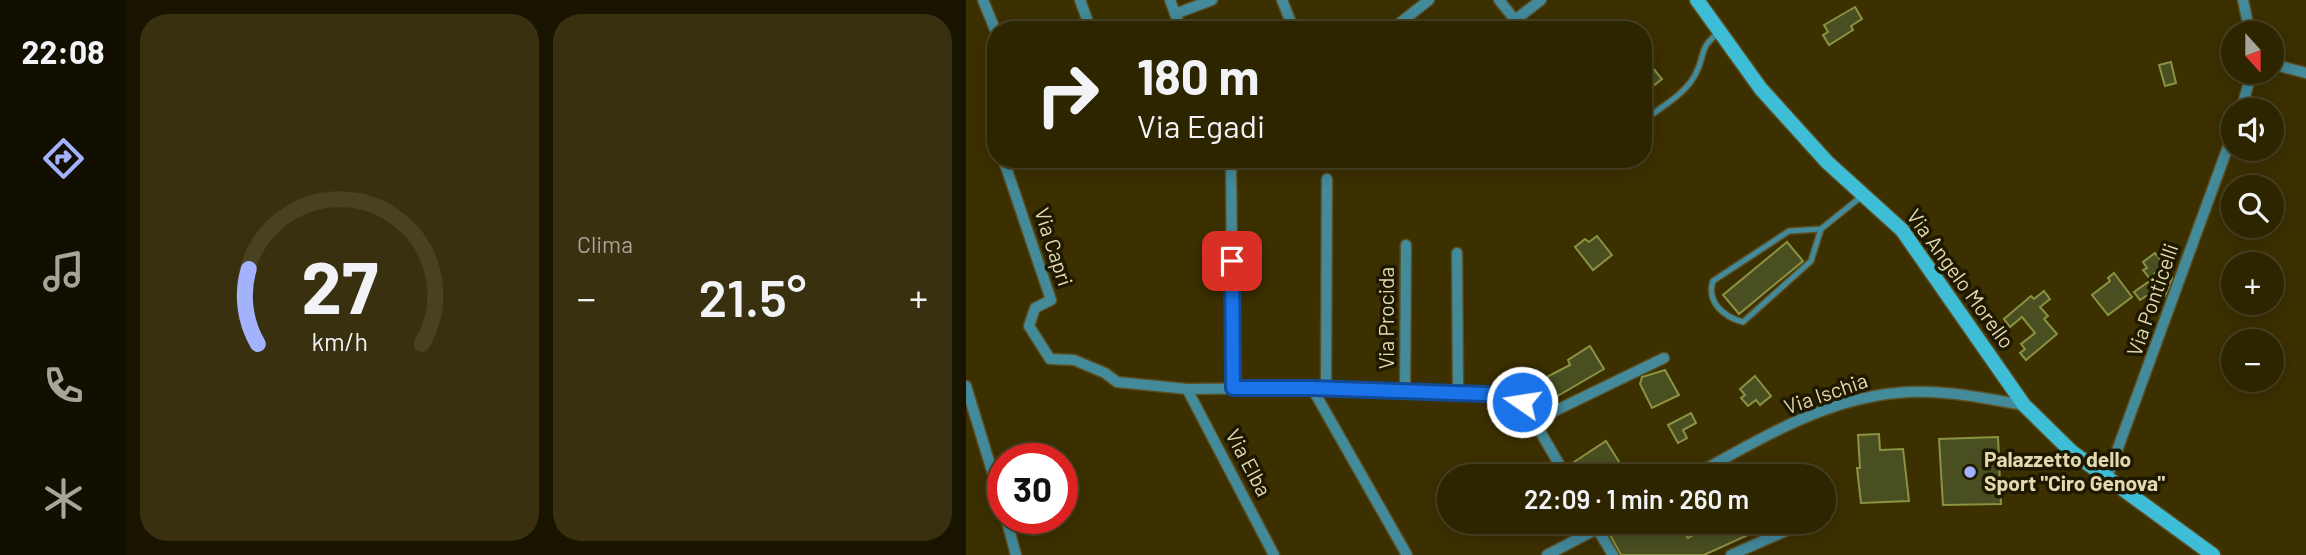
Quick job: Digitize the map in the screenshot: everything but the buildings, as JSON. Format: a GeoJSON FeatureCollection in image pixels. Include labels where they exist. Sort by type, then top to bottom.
{"type":"FeatureCollection","features":[{"type":"Feature","properties":{"kind":"street"},"geometry":{"type":"LineString","coordinates":[[983,0],[992,21]]}},
{"type":"Feature","properties":{"kind":"street"},"geometry":{"type":"LineString","coordinates":[[1080,0],[1088,21]]}},
{"type":"Feature","properties":{"kind":"street"},"geometry":{"type":"LineString","coordinates":[[1170,0],[1178,21]]}},
{"type":"Feature","properties":{"kind":"street"},"geometry":{"type":"LineString","coordinates":[[1175,14],[1212,0]]}},
{"type":"Feature","properties":{"kind":"street"},"geometry":{"type":"LineString","coordinates":[[1282,0],[1290,21]]}},
{"type":"Feature","properties":{"kind":"street"},"geometry":{"type":"LineString","coordinates":[[1402,21],[1429,0]]}},
{"type":"Feature","properties":{"kind":"street"},"geometry":{"type":"LineString","coordinates":[[1499,0],[1515,20],[1541,0]]}},
{"type":"Feature","properties":{"kind":"street","name":"Via Angelo Morello"},"geometry":{"type":"LineString","coordinates":[[1697,0],[1768,97],[1827,162],[1902,230],[2024,405],[2072,452],[2213,555]]}},
{"type":"Feature","properties":{"kind":"street"},"geometry":{"type":"LineString","coordinates":[[2243,0],[2247,21]]}},
{"type":"Feature","properties":{"kind":"street"},"geometry":{"type":"LineString","coordinates":[[2284,67],[2306,73]]}},
{"type":"Feature","properties":{"kind":"street","name":"Via Ponticelli"},"geometry":{"type":"LineString","coordinates":[[2107,478],[2223,161]]}},
{"type":"Feature","properties":{"kind":"street","name":"Via Capri"},"geometry":{"type":"LineString","coordinates":[[1006,168],[1051,300],[1035,308],[1028,326],[1050,359],[1074,360],[1105,373],[1117,382],[1187,389]]}},
{"type":"Feature","properties":{"kind":"street"},"geometry":{"type":"LineString","coordinates":[[1231,168],[1233,388]]}},
{"type":"Feature","properties":{"kind":"street"},"geometry":{"type":"LineString","coordinates":[[1326,179],[1326,388]]}},
{"type":"Feature","properties":{"kind":"street","name":"Via Procida"},"geometry":{"type":"LineString","coordinates":[[1405,391],[1406,245]]}},
{"type":"Feature","properties":{"kind":"street"},"geometry":{"type":"LineString","coordinates":[[1457,253],[1458,393]]}},
{"type":"Feature","properties":{"kind":"street"},"geometry":{"type":"LineString","coordinates":[[1534,421],[1664,358]]}},
{"type":"Feature","properties":{"kind":"street"},"geometry":{"type":"LineString","coordinates":[[966,386],[987,455]]}},
{"type":"Feature","properties":{"kind":"street"},"geometry":{"type":"LineString","coordinates":[[1312,388],[1407,555]]}},
{"type":"Feature","properties":{"kind":"street"},"geometry":{"type":"LineString","coordinates":[[1187,389],[1326,388],[1514,395],[1522,402],[1559,464]]}},
{"type":"Feature","properties":{"kind":"street","name":"Via Elba"},"geometry":{"type":"LineString","coordinates":[[1187,389],[1275,555]]}},
{"type":"Feature","properties":{"kind":"street","name":"Via Ischia"},"geometry":{"type":"LineString","coordinates":[[1716,464],[1807,416],[1856,400],[1897,392],[1944,393],[2024,405]]}},
{"type":"Feature","properties":{"kind":"street"},"geometry":{"type":"LineString","coordinates":[[1010,534],[1016,555]]}},
{"type":"Feature","properties":{"kind":"street"},"geometry":{"type":"LineString","coordinates":[[1547,555],[1581,534]]}},
{"type":"Feature","properties":{"kind":"street"},"geometry":{"type":"LineString","coordinates":[[1600,534],[1613,555]]}},
{"type":"Feature","properties":{"kind":"street"},"geometry":{"type":"LineString","coordinates":[[1731,555],[1779,534]]}},
{"type":"Feature","properties":{"kind":"lane"},"geometry":{"type":"LineString","coordinates":[[1652,114],[1684,90],[1697,71],[1703,45],[1720,31]]}},
{"type":"Feature","properties":{"kind":"lane"},"geometry":{"type":"LineString","coordinates":[[1821,229],[1789,231],[1713,281],[1710,290],[1713,301],[1722,312],[1743,322],[1811,261],[1821,229],[1864,193]]}},
{"type":"Feature","properties":{"kind":"place","name":"Palazzetto dello Sport \"Ciro Genova\""},"geometry":{"type":"Point","coordinates":[1970,472]}},
{"type":"Feature","properties":{"kind":"route"},"geometry":{"type":"LineString","coordinates":[[1232,261],[1233,388],[1514,395],[1522,402]]}}]}
